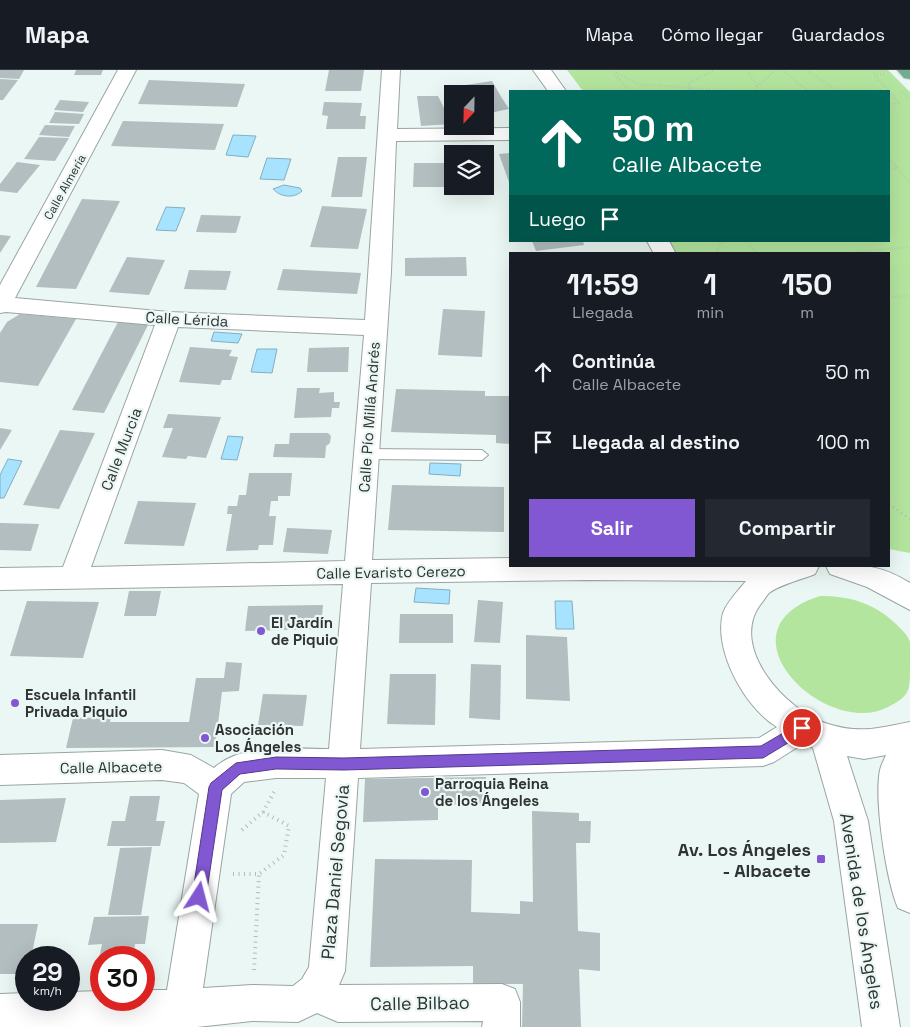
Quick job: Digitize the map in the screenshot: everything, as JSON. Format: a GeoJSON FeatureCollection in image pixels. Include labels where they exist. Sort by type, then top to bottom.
{"type":"FeatureCollection","features":[{"type":"Feature","properties":{"kind":"highway"},"geometry":{"type":"LineString","coordinates":[[906,70],[910,74]]}},
{"type":"Feature","properties":{"kind":"street","name":"Calle Almería"},"geometry":{"type":"LineString","coordinates":[[0,305],[127,70]]}},
{"type":"Feature","properties":{"kind":"street","name":"Calle Pío Millá Andrés"},"geometry":{"type":"LineString","coordinates":[[344,764],[391,70]]}},
{"type":"Feature","properties":{"kind":"street"},"geometry":{"type":"LineString","coordinates":[[542,70],[555,90]]}},
{"type":"Feature","properties":{"kind":"street"},"geometry":{"type":"LineString","coordinates":[[386,135],[509,134]]}},
{"type":"Feature","properties":{"kind":"street","name":"Calle Lérida"},"geometry":{"type":"LineString","coordinates":[[0,305],[169,319],[375,328]]}},
{"type":"Feature","properties":{"kind":"street","name":"Calle Murcia"},"geometry":{"type":"LineString","coordinates":[[72,579],[169,319]]}},
{"type":"Feature","properties":{"kind":"street"},"geometry":{"type":"LineString","coordinates":[[844,567],[864,572],[903,590]]}},
{"type":"Feature","properties":{"kind":"street"},"geometry":{"type":"LineString","coordinates":[[794,568],[759,584],[743,603],[735,627],[737,654],[750,682],[772,707],[814,733],[864,744],[882,743],[909,736]]}},
{"type":"Feature","properties":{"kind":"street","name":"Calle Evaristo Cerezo"},"geometry":{"type":"LineString","coordinates":[[0,579],[358,572],[794,568]]}},
{"type":"Feature","properties":{"kind":"street"},"geometry":{"type":"LineString","coordinates":[[344,764],[763,752],[814,733]]}},
{"type":"Feature","properties":{"kind":"street","name":"Avenida de los Ángeles"},"geometry":{"type":"LineString","coordinates":[[814,733],[851,821],[881,1027]]}},
{"type":"Feature","properties":{"kind":"street"},"geometry":{"type":"LineString","coordinates":[[909,736],[896,770],[897,825],[910,896]]}},
{"type":"Feature","properties":{"kind":"street","name":"Plaza Daniel Segovia"},"geometry":{"type":"LineString","coordinates":[[216,787],[236,769],[276,763],[344,764],[327,971],[315,992]]}},
{"type":"Feature","properties":{"kind":"street","name":"Calle Albacete"},"geometry":{"type":"LineString","coordinates":[[0,770],[162,765],[190,770],[216,787]]}},
{"type":"Feature","properties":{"kind":"street"},"geometry":{"type":"LineString","coordinates":[[180,1017],[216,787]]}},
{"type":"Feature","properties":{"kind":"street"},"geometry":{"type":"LineString","coordinates":[[0,1012],[180,1017],[252,1003],[298,1004],[315,992]]}},
{"type":"Feature","properties":{"kind":"street","name":"Calle Bilbao"},"geometry":{"type":"LineString","coordinates":[[315,992],[338,1004],[502,1002],[501,1027]]}},
{"type":"Feature","properties":{"kind":"lane"},"geometry":{"type":"LineString","coordinates":[[366,454],[482,455]]}},
{"type":"Feature","properties":{"kind":"path"},"geometry":{"type":"LineString","coordinates":[[691,90],[688,83],[715,70]]}},
{"type":"Feature","properties":{"kind":"path"},"geometry":{"type":"LineString","coordinates":[[747,70],[758,87]]}},
{"type":"Feature","properties":{"kind":"path"},"geometry":{"type":"LineString","coordinates":[[754,90],[775,70]]}},
{"type":"Feature","properties":{"kind":"path"},"geometry":{"type":"LineString","coordinates":[[782,70],[807,90]]}},
{"type":"Feature","properties":{"kind":"path"},"geometry":{"type":"LineString","coordinates":[[806,70],[836,90]]}},
{"type":"Feature","properties":{"kind":"path"},"geometry":{"type":"LineString","coordinates":[[612,71],[639,84],[718,90]]}},
{"type":"Feature","properties":{"kind":"path"},"geometry":{"type":"LineString","coordinates":[[612,71],[629,90]]}},
{"type":"Feature","properties":{"kind":"path"},"geometry":{"type":"LineString","coordinates":[[890,104],[900,104]]}},
{"type":"Feature","properties":{"kind":"path"},"geometry":{"type":"LineString","coordinates":[[890,159],[910,184]]}},
{"type":"Feature","properties":{"kind":"path"},"geometry":{"type":"LineString","coordinates":[[890,169],[897,168]]}},
{"type":"Feature","properties":{"kind":"path"},"geometry":{"type":"LineString","coordinates":[[859,252],[910,247]]}},
{"type":"Feature","properties":{"kind":"path"},"geometry":{"type":"LineString","coordinates":[[890,298],[910,295]]}},
{"type":"Feature","properties":{"kind":"path"},"geometry":{"type":"LineString","coordinates":[[890,505],[910,519]]}},
{"type":"Feature","properties":{"kind":"path"},"geometry":{"type":"LineString","coordinates":[[237,834],[263,812],[278,784],[276,763]]}},
{"type":"Feature","properties":{"kind":"path"},"geometry":{"type":"LineString","coordinates":[[232,864],[230,874],[259,874],[284,855],[289,826],[263,812]]}},
{"type":"Feature","properties":{"kind":"path"},"geometry":{"type":"LineString","coordinates":[[252,1003],[259,874]]}},
{"type":"Feature","properties":{"kind":"green space"},"geometry":{"type":"Polygon","coordinates":[[[567,70],[888,70],[910,92],[910,553],[890,549],[890,252],[669,252],[664,242],[890,242],[890,90],[582,90],[567,70]]]}},
{"type":"Feature","properties":{"kind":"green space"},"geometry":{"type":"Polygon","coordinates":[[[820,596],[851,599],[870,606],[888,617],[906,635],[910,642],[910,683],[907,693],[900,700],[888,707],[863,713],[836,708],[811,695],[791,677],[778,655],[777,632],[790,612],[820,596]]]}},
{"type":"Feature","properties":{"kind":"water"},"geometry":{"type":"Polygon","coordinates":[[[233,135],[256,136],[248,157],[226,155],[233,135]]]}},
{"type":"Feature","properties":{"kind":"water"},"geometry":{"type":"Polygon","coordinates":[[[267,158],[291,159],[284,180],[260,179],[267,158]]]}},
{"type":"Feature","properties":{"kind":"water"},"geometry":{"type":"Polygon","coordinates":[[[284,185],[300,188],[302,191],[299,194],[287,196],[279,194],[273,189],[284,185]]]}},
{"type":"Feature","properties":{"kind":"water"},"geometry":{"type":"Polygon","coordinates":[[[166,207],[185,208],[176,231],[156,230],[166,207]]]}},
{"type":"Feature","properties":{"kind":"water"},"geometry":{"type":"Polygon","coordinates":[[[214,332],[242,334],[238,343],[211,341],[214,332]]]}},
{"type":"Feature","properties":{"kind":"water"},"geometry":{"type":"Polygon","coordinates":[[[257,349],[277,349],[272,373],[251,372],[257,349]]]}},
{"type":"Feature","properties":{"kind":"water"},"geometry":{"type":"Polygon","coordinates":[[[228,436],[243,437],[237,460],[221,459],[228,436]]]}},
{"type":"Feature","properties":{"kind":"water"},"geometry":{"type":"Polygon","coordinates":[[[8,459],[22,461],[4,498],[0,498],[0,475],[8,459]]]}},
{"type":"Feature","properties":{"kind":"water"},"geometry":{"type":"Polygon","coordinates":[[[430,463],[461,464],[460,476],[429,474],[430,463]]]}},
{"type":"Feature","properties":{"kind":"water"},"geometry":{"type":"Polygon","coordinates":[[[416,588],[450,590],[449,604],[414,602],[416,588]]]}},
{"type":"Feature","properties":{"kind":"water"},"geometry":{"type":"Polygon","coordinates":[[[555,601],[572,601],[574,629],[556,629],[555,601]]]}},
{"type":"Feature","properties":{"kind":"building"},"geometry":{"type":"Polygon","coordinates":[[[0,70],[24,70],[19,79],[0,78],[0,70]]]}},
{"type":"Feature","properties":{"kind":"building"},"geometry":{"type":"Polygon","coordinates":[[[76,70],[103,70],[101,75],[74,75],[76,70]]]}},
{"type":"Feature","properties":{"kind":"building"},"geometry":{"type":"Polygon","coordinates":[[[329,70],[364,70],[361,91],[325,91],[329,70]]]}},
{"type":"Feature","properties":{"kind":"building"},"geometry":{"type":"Polygon","coordinates":[[[0,79],[18,80],[3,100],[0,100],[0,79]]]}},
{"type":"Feature","properties":{"kind":"building"},"geometry":{"type":"Polygon","coordinates":[[[149,80],[245,84],[237,107],[138,104],[149,80]]]}},
{"type":"Feature","properties":{"kind":"building"},"geometry":{"type":"Polygon","coordinates":[[[492,81],[509,109],[494,112],[494,85],[466,85],[492,81]]]}},
{"type":"Feature","properties":{"kind":"building"},"geometry":{"type":"Polygon","coordinates":[[[417,96],[438,96],[444,108],[444,125],[421,126],[417,96]]]}},
{"type":"Feature","properties":{"kind":"building"},"geometry":{"type":"Polygon","coordinates":[[[60,100],[89,102],[83,112],[54,110],[60,100]]]}},
{"type":"Feature","properties":{"kind":"building"},"geometry":{"type":"Polygon","coordinates":[[[324,102],[362,103],[360,116],[366,116],[365,129],[326,129],[328,116],[322,115],[324,102]]]}},
{"type":"Feature","properties":{"kind":"building"},"geometry":{"type":"Polygon","coordinates":[[[55,112],[84,114],[79,124],[49,123],[55,112]]]}},
{"type":"Feature","properties":{"kind":"building"},"geometry":{"type":"Polygon","coordinates":[[[123,121],[224,124],[215,150],[111,146],[123,121]]]}},
{"type":"Feature","properties":{"kind":"building"},"geometry":{"type":"Polygon","coordinates":[[[45,125],[75,126],[69,137],[39,135],[45,125]]]}},
{"type":"Feature","properties":{"kind":"building"},"geometry":{"type":"Polygon","coordinates":[[[39,137],[69,138],[55,161],[24,159],[39,137]]]}},
{"type":"Feature","properties":{"kind":"building"},"geometry":{"type":"Polygon","coordinates":[[[509,153],[509,182],[499,154],[509,153]]]}},
{"type":"Feature","properties":{"kind":"building"},"geometry":{"type":"Polygon","coordinates":[[[338,157],[367,157],[362,197],[331,197],[338,157]]]}},
{"type":"Feature","properties":{"kind":"building"},"geometry":{"type":"Polygon","coordinates":[[[17,162],[40,165],[17,193],[0,191],[0,184],[17,162]]]}},
{"type":"Feature","properties":{"kind":"building"},"geometry":{"type":"Polygon","coordinates":[[[414,163],[444,163],[444,187],[413,187],[414,163]]]}},
{"type":"Feature","properties":{"kind":"building"},"geometry":{"type":"Polygon","coordinates":[[[82,199],[120,201],[76,289],[36,287],[82,199]]]}},
{"type":"Feature","properties":{"kind":"building"},"geometry":{"type":"Polygon","coordinates":[[[322,206],[367,209],[358,249],[310,247],[322,206]]]}},
{"type":"Feature","properties":{"kind":"building"},"geometry":{"type":"Polygon","coordinates":[[[201,215],[241,216],[236,233],[196,232],[201,215]]]}},
{"type":"Feature","properties":{"kind":"building"},"geometry":{"type":"Polygon","coordinates":[[[0,235],[11,236],[0,253],[0,235]]]}},
{"type":"Feature","properties":{"kind":"building"},"geometry":{"type":"Polygon","coordinates":[[[532,242],[583,242],[584,245],[536,251],[532,242]]]}},
{"type":"Feature","properties":{"kind":"building"},"geometry":{"type":"Polygon","coordinates":[[[127,257],[165,260],[149,295],[109,292],[127,257]]]}},
{"type":"Feature","properties":{"kind":"building"},"geometry":{"type":"Polygon","coordinates":[[[466,257],[467,276],[405,276],[405,258],[466,257]]]}},
{"type":"Feature","properties":{"kind":"building"},"geometry":{"type":"Polygon","coordinates":[[[283,269],[361,273],[357,294],[277,290],[283,269]]]}},
{"type":"Feature","properties":{"kind":"building"},"geometry":{"type":"Polygon","coordinates":[[[189,270],[231,271],[226,290],[184,289],[189,270]]]}},
{"type":"Feature","properties":{"kind":"building"},"geometry":{"type":"Polygon","coordinates":[[[443,309],[485,311],[482,357],[438,355],[443,309]]]}},
{"type":"Feature","properties":{"kind":"building"},"geometry":{"type":"Polygon","coordinates":[[[20,314],[76,319],[38,386],[0,382],[0,333],[7,322],[20,314]]]}},
{"type":"Feature","properties":{"kind":"building"},"geometry":{"type":"Polygon","coordinates":[[[118,322],[148,325],[104,413],[72,410],[118,322]]]}},
{"type":"Feature","properties":{"kind":"building"},"geometry":{"type":"Polygon","coordinates":[[[190,347],[232,350],[229,356],[238,357],[231,380],[222,380],[220,385],[179,382],[190,347]]]}},
{"type":"Feature","properties":{"kind":"building"},"geometry":{"type":"Polygon","coordinates":[[[349,347],[348,372],[307,372],[309,348],[349,347]]]}},
{"type":"Feature","properties":{"kind":"building"},"geometry":{"type":"Polygon","coordinates":[[[297,388],[320,388],[319,393],[334,392],[334,402],[340,402],[339,408],[332,408],[331,417],[294,418],[297,388]]]}},
{"type":"Feature","properties":{"kind":"building"},"geometry":{"type":"Polygon","coordinates":[[[396,389],[485,391],[485,396],[509,396],[509,444],[496,443],[496,435],[391,432],[396,389]]]}},
{"type":"Feature","properties":{"kind":"building"},"geometry":{"type":"Polygon","coordinates":[[[168,414],[221,417],[206,458],[188,456],[186,459],[162,457],[173,428],[163,428],[168,414]]]}},
{"type":"Feature","properties":{"kind":"building"},"geometry":{"type":"Polygon","coordinates":[[[0,428],[12,430],[0,450],[0,428]]]}},
{"type":"Feature","properties":{"kind":"building"},"geometry":{"type":"Polygon","coordinates":[[[60,430],[95,433],[59,509],[23,505],[60,430]]]}},
{"type":"Feature","properties":{"kind":"building"},"geometry":{"type":"Polygon","coordinates":[[[290,433],[328,433],[331,436],[330,443],[326,446],[325,458],[273,457],[275,444],[289,444],[290,433]]]}},
{"type":"Feature","properties":{"kind":"building"},"geometry":{"type":"Polygon","coordinates":[[[249,473],[292,473],[290,496],[278,496],[278,501],[271,501],[269,516],[276,516],[273,545],[259,545],[258,550],[226,551],[232,514],[227,514],[228,506],[237,506],[239,495],[246,495],[249,473]]]}},
{"type":"Feature","properties":{"kind":"building"},"geometry":{"type":"Polygon","coordinates":[[[392,485],[504,487],[504,532],[388,530],[392,485]]]}},
{"type":"Feature","properties":{"kind":"building"},"geometry":{"type":"Polygon","coordinates":[[[138,501],[196,503],[184,546],[124,544],[138,501]]]}},
{"type":"Feature","properties":{"kind":"building"},"geometry":{"type":"Polygon","coordinates":[[[0,523],[39,524],[31,551],[0,550],[0,523]]]}},
{"type":"Feature","properties":{"kind":"building"},"geometry":{"type":"Polygon","coordinates":[[[287,528],[332,530],[328,554],[283,552],[287,528]]]}},
{"type":"Feature","properties":{"kind":"building"},"geometry":{"type":"Polygon","coordinates":[[[129,591],[161,591],[156,616],[124,616],[129,591]]]}},
{"type":"Feature","properties":{"kind":"building"},"geometry":{"type":"Polygon","coordinates":[[[478,600],[503,602],[500,643],[474,642],[478,600]]]}},
{"type":"Feature","properties":{"kind":"building"},"geometry":{"type":"Polygon","coordinates":[[[27,601],[99,602],[83,658],[10,656],[27,601]]]}},
{"type":"Feature","properties":{"kind":"building"},"geometry":{"type":"Polygon","coordinates":[[[323,605],[321,629],[245,631],[248,606],[323,605]]]}},
{"type":"Feature","properties":{"kind":"building"},"geometry":{"type":"Polygon","coordinates":[[[400,614],[453,614],[453,643],[399,643],[400,614]]]}},
{"type":"Feature","properties":{"kind":"building"},"geometry":{"type":"Polygon","coordinates":[[[526,635],[567,637],[570,701],[526,699],[526,635]]]}},
{"type":"Feature","properties":{"kind":"building"},"geometry":{"type":"Polygon","coordinates":[[[226,662],[242,663],[239,691],[222,692],[215,747],[66,748],[73,718],[111,717],[110,722],[189,722],[196,678],[224,678],[226,662]]]}},
{"type":"Feature","properties":{"kind":"building"},"geometry":{"type":"Polygon","coordinates":[[[471,664],[501,665],[500,720],[469,718],[471,664]]]}},
{"type":"Feature","properties":{"kind":"building"},"geometry":{"type":"Polygon","coordinates":[[[390,674],[436,674],[435,725],[387,724],[390,674]]]}},
{"type":"Feature","properties":{"kind":"building"},"geometry":{"type":"Polygon","coordinates":[[[263,694],[307,695],[303,726],[258,725],[263,694]]]}},
{"type":"Feature","properties":{"kind":"building","name":"Parroquia Reina de los Ángeles"},"geometry":{"type":"Polygon","coordinates":[[[486,777],[487,804],[438,805],[438,820],[363,822],[365,779],[486,777]]]}},
{"type":"Feature","properties":{"kind":"building"},"geometry":{"type":"Polygon","coordinates":[[[130,796],[160,796],[156,821],[165,821],[160,846],[107,846],[112,821],[125,821],[130,796]]]}},
{"type":"Feature","properties":{"kind":"building"},"geometry":{"type":"Polygon","coordinates":[[[66,798],[56,842],[0,843],[0,800],[66,798]]]}},
{"type":"Feature","properties":{"kind":"building"},"geometry":{"type":"Polygon","coordinates":[[[532,811],[579,813],[579,821],[591,821],[590,843],[576,843],[578,931],[600,933],[600,971],[579,969],[581,1027],[522,1027],[523,984],[473,984],[473,966],[370,967],[375,859],[472,860],[471,912],[520,914],[520,901],[533,902],[532,811]]]}},
{"type":"Feature","properties":{"kind":"building"},"geometry":{"type":"Polygon","coordinates":[[[152,847],[141,915],[108,915],[120,848],[152,847]]]}},
{"type":"Feature","properties":{"kind":"building"},"geometry":{"type":"Polygon","coordinates":[[[149,916],[145,944],[135,944],[135,946],[88,945],[94,917],[149,916]]]}},
{"type":"Feature","properties":{"kind":"building"},"geometry":{"type":"Polygon","coordinates":[[[0,924],[38,924],[33,946],[15,946],[15,974],[0,974],[0,924]]]}},
{"type":"Feature","properties":{"kind":"place","name":"El Jardín de Piquio"},"geometry":{"type":"Point","coordinates":[261,631]}},
{"type":"Feature","properties":{"kind":"place","name":"Escuela Infantil Privada Piquio"},"geometry":{"type":"Point","coordinates":[15,703]}},
{"type":"Feature","properties":{"kind":"place","name":"Asociación Los Ángeles"},"geometry":{"type":"Point","coordinates":[205,738]}},
{"type":"Feature","properties":{"kind":"place","name":"Parroquia Reina de los Ángeles"},"geometry":{"type":"Point","coordinates":[425,792]}},
{"type":"Feature","properties":{"kind":"place","name":"Av. Los Ángeles - Albacete"},"geometry":{"type":"Point","coordinates":[821,859]}},
{"type":"Feature","properties":{"kind":"route"},"geometry":{"type":"LineString","coordinates":[[199,897],[216,787],[236,769],[276,763],[344,764],[763,752],[802,728]]}}]}
